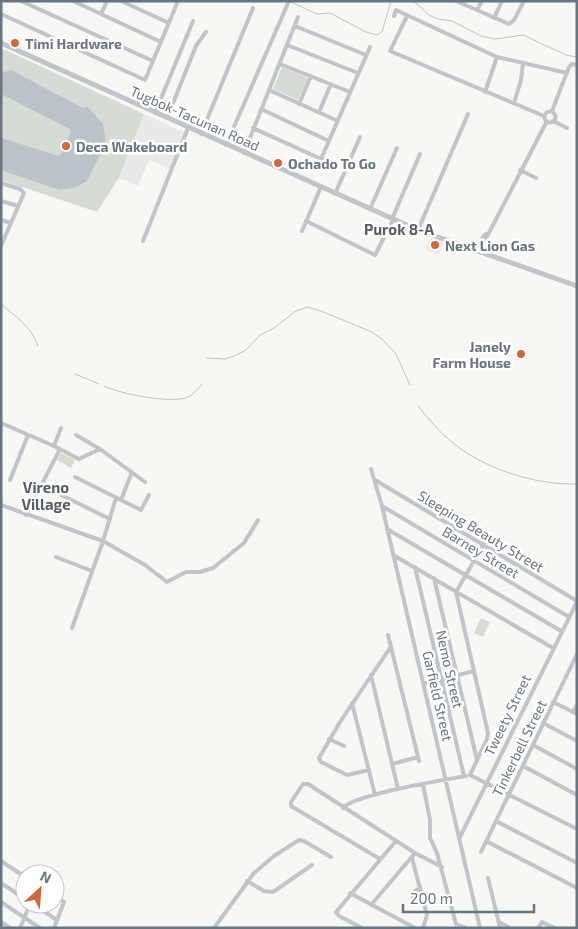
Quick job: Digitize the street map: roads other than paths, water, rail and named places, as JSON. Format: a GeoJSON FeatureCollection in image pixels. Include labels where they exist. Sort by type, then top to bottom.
{"type":"FeatureCollection","features":[{"type":"Feature","properties":{"kind":"street"},"geometry":{"type":"LineString","coordinates":[[21,1],[153,61]]}},
{"type":"Feature","properties":{"kind":"street"},"geometry":{"type":"LineString","coordinates":[[73,1],[161,42]]}},
{"type":"Feature","properties":{"kind":"street"},"geometry":{"type":"LineString","coordinates":[[101,14],[107,1]]}},
{"type":"Feature","properties":{"kind":"street"},"geometry":{"type":"LineString","coordinates":[[121,1],[169,23]]}},
{"type":"Feature","properties":{"kind":"street"},"geometry":{"type":"LineString","coordinates":[[1,14],[145,80],[178,3],[171,1]]}},
{"type":"Feature","properties":{"kind":"street"},"geometry":{"type":"LineString","coordinates":[[226,145],[289,1]]}},
{"type":"Feature","properties":{"kind":"street"},"geometry":{"type":"LineString","coordinates":[[456,1],[511,24],[524,1]]}},
{"type":"Feature","properties":{"kind":"street"},"geometry":{"type":"LineString","coordinates":[[477,10],[482,1]]}},
{"type":"Feature","properties":{"kind":"street"},"geometry":{"type":"LineString","coordinates":[[494,18],[502,1]]}},
{"type":"Feature","properties":{"kind":"street"},"geometry":{"type":"LineString","coordinates":[[201,134],[253,8]]}},
{"type":"Feature","properties":{"kind":"street"},"geometry":{"type":"LineString","coordinates":[[394,16],[396,10],[497,57],[567,73]]}},
{"type":"Feature","properties":{"kind":"street"},"geometry":{"type":"LineString","coordinates":[[407,16],[390,51],[544,116],[547,121]]}},
{"type":"Feature","properties":{"kind":"street"},"geometry":{"type":"LineString","coordinates":[[244,153],[298,17]]}},
{"type":"Feature","properties":{"kind":"street"},"geometry":{"type":"LineString","coordinates":[[155,113],[193,20]]}},
{"type":"Feature","properties":{"kind":"street"},"geometry":{"type":"LineString","coordinates":[[295,26],[366,54]]}},
{"type":"Feature","properties":{"kind":"street"},"geometry":{"type":"LineString","coordinates":[[167,118],[196,46],[206,32]]}},
{"type":"Feature","properties":{"kind":"street","name":"Tugbok-Tacunan Road"},"geometry":{"type":"LineString","coordinates":[[1,43],[418,230],[577,286]]}},
{"type":"Feature","properties":{"kind":"street"},"geometry":{"type":"LineString","coordinates":[[287,44],[358,73]]}},
{"type":"Feature","properties":{"kind":"street"},"geometry":{"type":"LineString","coordinates":[[321,159],[370,47]]}},
{"type":"Feature","properties":{"kind":"street"},"geometry":{"type":"LineString","coordinates":[[485,92],[489,73],[497,57]]}},
{"type":"Feature","properties":{"kind":"street"},"geometry":{"type":"LineString","coordinates":[[514,103],[522,80],[523,63]]}},
{"type":"Feature","properties":{"kind":"street"},"geometry":{"type":"LineString","coordinates":[[280,64],[350,92]]}},
{"type":"Feature","properties":{"kind":"street"},"geometry":{"type":"LineString","coordinates":[[544,116],[552,111],[571,66],[577,65]]}},
{"type":"Feature","properties":{"kind":"street"},"geometry":{"type":"LineString","coordinates":[[299,104],[311,76]]}},
{"type":"Feature","properties":{"kind":"street"},"geometry":{"type":"LineString","coordinates":[[318,112],[331,84]]}},
{"type":"Feature","properties":{"kind":"street"},"geometry":{"type":"LineString","coordinates":[[269,90],[338,121]]}},
{"type":"Feature","properties":{"kind":"street"},"geometry":{"type":"LineString","coordinates":[[261,109],[329,141]]}},
{"type":"Feature","properties":{"kind":"street"},"geometry":{"type":"LineString","coordinates":[[552,111],[555,115],[553,121]]}},
{"type":"Feature","properties":{"kind":"street"},"geometry":{"type":"LineString","coordinates":[[418,230],[468,114]]}},
{"type":"Feature","properties":{"kind":"street"},"geometry":{"type":"LineString","coordinates":[[547,121],[553,121],[567,128]]}},
{"type":"Feature","properties":{"kind":"street"},"geometry":{"type":"LineString","coordinates":[[477,252],[547,121]]}},
{"type":"Feature","properties":{"kind":"street"},"geometry":{"type":"LineString","coordinates":[[143,241],[188,128]]}},
{"type":"Feature","properties":{"kind":"street"},"geometry":{"type":"LineString","coordinates":[[254,128],[330,163]]}},
{"type":"Feature","properties":{"kind":"street"},"geometry":{"type":"LineString","coordinates":[[335,194],[360,137]]}},
{"type":"Feature","properties":{"kind":"street"},"geometry":{"type":"LineString","coordinates":[[370,209],[398,148]]}},
{"type":"Feature","properties":{"kind":"street"},"geometry":{"type":"LineString","coordinates":[[306,221],[375,255],[420,154]]}},
{"type":"Feature","properties":{"kind":"street"},"geometry":{"type":"LineString","coordinates":[[520,170],[536,178]]}},
{"type":"Feature","properties":{"kind":"street"},"geometry":{"type":"LineString","coordinates":[[1,182],[24,190],[1,246]]}},
{"type":"Feature","properties":{"kind":"street"},"geometry":{"type":"LineString","coordinates":[[302,232],[321,187]]}},
{"type":"Feature","properties":{"kind":"street"},"geometry":{"type":"LineString","coordinates":[[1,201],[18,206]]}},
{"type":"Feature","properties":{"kind":"street"},"geometry":{"type":"LineString","coordinates":[[1,220],[11,223]]}},
{"type":"Feature","properties":{"kind":"street"},"geometry":{"type":"LineString","coordinates":[[1,423],[79,459],[100,449]]}},
{"type":"Feature","properties":{"kind":"street"},"geometry":{"type":"LineString","coordinates":[[54,446],[61,428]]}},
{"type":"Feature","properties":{"kind":"street"},"geometry":{"type":"LineString","coordinates":[[10,480],[28,435]]}},
{"type":"Feature","properties":{"kind":"street"},"geometry":{"type":"LineString","coordinates":[[76,435],[100,449],[145,482]]}},
{"type":"Feature","properties":{"kind":"street"},"geometry":{"type":"LineString","coordinates":[[26,514],[60,449]]}},
{"type":"Feature","properties":{"kind":"street","name":"Garfield Street"},"geometry":{"type":"LineString","coordinates":[[371,469],[382,506],[480,928]]}},
{"type":"Feature","properties":{"kind":"street"},"geometry":{"type":"LineString","coordinates":[[121,500],[132,472]]}},
{"type":"Feature","properties":{"kind":"street"},"geometry":{"type":"LineString","coordinates":[[75,477],[141,510],[149,495]]}},
{"type":"Feature","properties":{"kind":"street","name":"Sleeping Beauty Street"},"geometry":{"type":"LineString","coordinates":[[374,480],[484,544],[577,602]]}},
{"type":"Feature","properties":{"kind":"street"},"geometry":{"type":"LineString","coordinates":[[41,485],[110,519]]}},
{"type":"Feature","properties":{"kind":"street"},"geometry":{"type":"LineString","coordinates":[[72,628],[116,498]]}},
{"type":"Feature","properties":{"kind":"street"},"geometry":{"type":"LineString","coordinates":[[1,505],[103,541],[145,565],[167,582],[186,572],[200,572],[213,568],[244,543],[258,520]]}},
{"type":"Feature","properties":{"kind":"street","name":"Barney Street"},"geometry":{"type":"LineString","coordinates":[[382,506],[569,617]]}},
{"type":"Feature","properties":{"kind":"street"},"geometry":{"type":"LineString","coordinates":[[387,529],[561,632]]}},
{"type":"Feature","properties":{"kind":"street"},"geometry":{"type":"LineString","coordinates":[[470,775],[488,735],[457,599],[457,590],[489,535]]}},
{"type":"Feature","properties":{"kind":"street"},"geometry":{"type":"LineString","coordinates":[[393,555],[457,590],[553,648]]}},
{"type":"Feature","properties":{"kind":"street"},"geometry":{"type":"LineString","coordinates":[[56,557],[92,571]]}},
{"type":"Feature","properties":{"kind":"street","name":"Nemo Street"},"geometry":{"type":"LineString","coordinates":[[415,567],[464,776]]}},
{"type":"Feature","properties":{"kind":"street"},"geometry":{"type":"LineString","coordinates":[[434,578],[477,760]]}},
{"type":"Feature","properties":{"kind":"street","name":"Tweety Street"},"geometry":{"type":"LineString","coordinates":[[459,839],[577,602]]}},
{"type":"Feature","properties":{"kind":"street"},"geometry":{"type":"LineString","coordinates":[[388,635],[419,759],[392,764]]}},
{"type":"Feature","properties":{"kind":"street"},"geometry":{"type":"LineString","coordinates":[[369,770],[347,775],[320,761],[320,757],[352,703],[390,648]]}},
{"type":"Feature","properties":{"kind":"street","name":"Tinkerbell Street"},"geometry":{"type":"LineString","coordinates":[[481,852],[577,654]]}},
{"type":"Feature","properties":{"kind":"street"},"geometry":{"type":"LineString","coordinates":[[423,684],[474,671]]}},
{"type":"Feature","properties":{"kind":"street"},"geometry":{"type":"LineString","coordinates":[[371,675],[398,789]]}},
{"type":"Feature","properties":{"kind":"street"},"geometry":{"type":"LineString","coordinates":[[554,702],[575,713],[577,705]]}},
{"type":"Feature","properties":{"kind":"street"},"geometry":{"type":"LineString","coordinates":[[352,703],[375,795]]}},
{"type":"Feature","properties":{"kind":"street"},"geometry":{"type":"LineString","coordinates":[[543,723],[577,741]]}},
{"type":"Feature","properties":{"kind":"street"},"geometry":{"type":"LineString","coordinates":[[329,740],[344,746]]}},
{"type":"Feature","properties":{"kind":"street"},"geometry":{"type":"LineString","coordinates":[[532,745],[577,769]]}},
{"type":"Feature","properties":{"kind":"street"},"geometry":{"type":"LineString","coordinates":[[523,766],[577,796]]}},
{"type":"Feature","properties":{"kind":"street"},"geometry":{"type":"LineString","coordinates":[[343,808],[350,802],[398,789],[470,775],[577,829]]}},
{"type":"Feature","properties":{"kind":"street"},"geometry":{"type":"LineString","coordinates":[[380,859],[291,804],[304,783],[396,841],[442,867]]}},
{"type":"Feature","properties":{"kind":"street"},"geometry":{"type":"LineString","coordinates":[[423,784],[430,820],[430,838],[442,867],[456,924]]}},
{"type":"Feature","properties":{"kind":"street"},"geometry":{"type":"LineString","coordinates":[[496,821],[577,863]]}},
{"type":"Feature","properties":{"kind":"street"},"geometry":{"type":"LineString","coordinates":[[214,928],[247,881],[268,861],[299,840],[331,857]]}},
{"type":"Feature","properties":{"kind":"street"},"geometry":{"type":"LineString","coordinates":[[362,928],[336,913],[350,893],[396,841]]}},
{"type":"Feature","properties":{"kind":"street"},"geometry":{"type":"LineString","coordinates":[[486,841],[577,888]]}},
{"type":"Feature","properties":{"kind":"street"},"geometry":{"type":"LineString","coordinates":[[371,904],[416,853]]}},
{"type":"Feature","properties":{"kind":"street"},"geometry":{"type":"LineString","coordinates":[[412,858],[427,918],[423,928]]}},
{"type":"Feature","properties":{"kind":"street"},"geometry":{"type":"LineString","coordinates":[[1,861],[15,870]]}},
{"type":"Feature","properties":{"kind":"street"},"geometry":{"type":"LineString","coordinates":[[247,881],[264,891],[273,892],[312,865]]}},
{"type":"Feature","properties":{"kind":"street"},"geometry":{"type":"LineString","coordinates":[[488,878],[500,928]]}},
{"type":"Feature","properties":{"kind":"street"},"geometry":{"type":"LineString","coordinates":[[1,883],[15,892]]}},
{"type":"Feature","properties":{"kind":"street"},"geometry":{"type":"LineString","coordinates":[[406,898],[412,896],[420,888]]}},
{"type":"Feature","properties":{"kind":"street"},"geometry":{"type":"LineString","coordinates":[[350,893],[415,928]]}},
{"type":"Feature","properties":{"kind":"street"},"geometry":{"type":"LineString","coordinates":[[412,896],[424,901]]}},
{"type":"Feature","properties":{"kind":"street"},"geometry":{"type":"LineString","coordinates":[[1,902],[40,928]]}},
{"type":"Feature","properties":{"kind":"street"},"geometry":{"type":"LineString","coordinates":[[20,928],[26,914]]}},
{"type":"Feature","properties":{"kind":"street"},"geometry":{"type":"LineString","coordinates":[[47,914],[57,920]]}},
{"type":"Feature","properties":{"kind":"street"},"geometry":{"type":"LineString","coordinates":[[54,928],[59,914]]}},
{"type":"Feature","properties":{"kind":"street"},"geometry":{"type":"LineString","coordinates":[[1,922],[10,928]]}},
{"type":"Feature","properties":{"kind":"street"},"geometry":{"type":"LineString","coordinates":[[499,922],[510,928]]}},
{"type":"Feature","properties":{"kind":"street"},"geometry":{"type":"LineString","coordinates":[[538,928],[542,922],[555,928]]}},
{"type":"Feature","properties":{"kind":"street"},"geometry":{"type":"LineString","coordinates":[[453,928],[456,924]]}},
{"type":"Feature","properties":{"kind":"street"},"geometry":{"type":"LineString","coordinates":[[456,924],[466,928]]}},
{"type":"Feature","properties":{"kind":"waterway"},"geometry":{"type":"LineString","coordinates":[[291,2],[317,14],[330,13],[366,32],[377,35],[382,32],[391,1]]}},
{"type":"Feature","properties":{"kind":"waterway"},"geometry":{"type":"LineString","coordinates":[[412,1],[429,15],[438,19],[452,21],[481,36],[495,39],[523,35],[566,55],[577,57]]}},
{"type":"Feature","properties":{"kind":"waterway"},"geometry":{"type":"LineString","coordinates":[[1,304],[27,327],[38,346]]}},
{"type":"Feature","properties":{"kind":"waterway"},"geometry":{"type":"LineString","coordinates":[[207,358],[225,359],[246,350],[260,335],[274,328],[296,311],[307,307],[372,332],[384,341],[396,354],[410,385]]}},
{"type":"Feature","properties":{"kind":"waterway"},"geometry":{"type":"LineString","coordinates":[[75,374],[99,384]]}},
{"type":"Feature","properties":{"kind":"waterway"},"geometry":{"type":"LineString","coordinates":[[104,386],[133,395],[158,399],[180,399],[194,393],[202,384]]}},
{"type":"Feature","properties":{"kind":"waterway"},"geometry":{"type":"LineString","coordinates":[[418,406],[449,440],[480,461],[511,474],[544,482],[577,484]]}},
{"type":"Feature","properties":{"kind":"place","name":"Timi Hardware"},"geometry":{"type":"Point","coordinates":[15,43]}},
{"type":"Feature","properties":{"kind":"place","name":"Deca Wakeboard"},"geometry":{"type":"Point","coordinates":[66,146]}},
{"type":"Feature","properties":{"kind":"place","name":"Ochado To Go"},"geometry":{"type":"Point","coordinates":[278,163]}},
{"type":"Feature","properties":{"kind":"place","name":"Next Lion Gas"},"geometry":{"type":"Point","coordinates":[435,245]}},
{"type":"Feature","properties":{"kind":"place","name":"Janely Farm House"},"geometry":{"type":"Point","coordinates":[521,354]}},
{"type":"Feature","properties":{"kind":"district","name":"Purok 8-A"},"geometry":{"type":"Point","coordinates":[399,229]}},
{"type":"Feature","properties":{"kind":"district","name":"Vireno Village"},"geometry":{"type":"Point","coordinates":[46,496]}}]}
